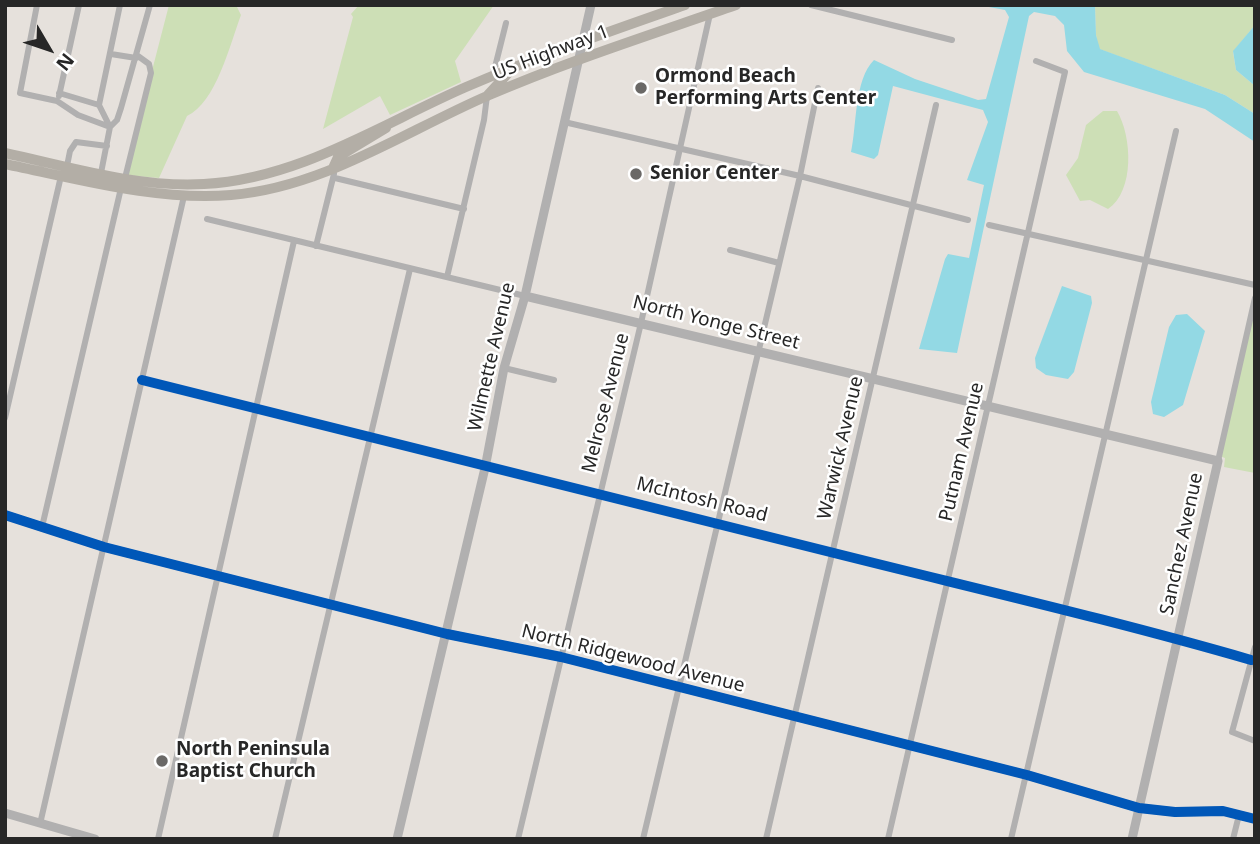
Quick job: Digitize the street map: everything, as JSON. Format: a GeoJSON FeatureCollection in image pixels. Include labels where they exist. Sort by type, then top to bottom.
{"type":"FeatureCollection","features":[{"type":"Feature","properties":{"kind":"main road","name":"US Highway 1"},"geometry":{"type":"LineString","coordinates":[[327,152],[515,66],[685,5]]}},
{"type":"Feature","properties":{"kind":"main road","name":"US Highway 1"},"geometry":{"type":"LineString","coordinates":[[334,173],[382,145],[487,96],[711,10],[736,5]]}},
{"type":"Feature","properties":{"kind":"main road"},"geometry":{"type":"LineString","coordinates":[[487,96],[515,66]]}},
{"type":"Feature","properties":{"kind":"main road"},"geometry":{"type":"LineString","coordinates":[[468,105],[494,75]]}},
{"type":"Feature","properties":{"kind":"main road"},"geometry":{"type":"LineString","coordinates":[[5,153],[64,171],[162,194],[233,195],[334,173],[338,157],[375,137],[400,117]]}},
{"type":"Feature","properties":{"kind":"main road"},"geometry":{"type":"LineString","coordinates":[[5,164],[101,173],[123,183],[183,185],[260,176],[327,152],[326,164],[297,182]]}},
{"type":"Feature","properties":{"kind":"main road"},"geometry":{"type":"LineString","coordinates":[[184,196],[207,184]]}},
{"type":"Feature","properties":{"kind":"main road"},"geometry":{"type":"LineString","coordinates":[[162,194],[176,191],[183,185]]}},
{"type":"Feature","properties":{"kind":"street"},"geometry":{"type":"LineString","coordinates":[[37,5],[20,93],[57,102],[78,115],[110,127]]}},
{"type":"Feature","properties":{"kind":"street"},"geometry":{"type":"LineString","coordinates":[[57,102],[79,5]]}},
{"type":"Feature","properties":{"kind":"street"},"geometry":{"type":"LineString","coordinates":[[101,173],[110,127],[99,104],[120,5]]}},
{"type":"Feature","properties":{"kind":"street"},"geometry":{"type":"LineString","coordinates":[[110,127],[117,120],[150,5]]}},
{"type":"Feature","properties":{"kind":"street","name":"Wilmette Avenue"},"geometry":{"type":"LineString","coordinates":[[397,839],[485,468],[504,368],[524,296],[592,5]]}},
{"type":"Feature","properties":{"kind":"street"},"geometry":{"type":"LineString","coordinates":[[811,5],[952,40]]}},
{"type":"Feature","properties":{"kind":"street","name":"Melrose Avenue"},"geometry":{"type":"LineString","coordinates":[[518,839],[641,323],[711,10]]}},
{"type":"Feature","properties":{"kind":"street"},"geometry":{"type":"LineString","coordinates":[[494,75],[506,23]]}},
{"type":"Feature","properties":{"kind":"street"},"geometry":{"type":"LineString","coordinates":[[42,527],[123,183],[152,73],[149,64],[137,57],[111,54]]}},
{"type":"Feature","properties":{"kind":"street","name":"Putnam Avenue"},"geometry":{"type":"LineString","coordinates":[[888,839],[1065,72],[1036,61]]}},
{"type":"Feature","properties":{"kind":"street"},"geometry":{"type":"LineString","coordinates":[[643,839],[800,176],[818,88]]}},
{"type":"Feature","properties":{"kind":"street"},"geometry":{"type":"LineString","coordinates":[[59,93],[99,104]]}},
{"type":"Feature","properties":{"kind":"street"},"geometry":{"type":"LineString","coordinates":[[447,277],[487,96]]}},
{"type":"Feature","properties":{"kind":"street","name":"Warwick Avenue"},"geometry":{"type":"LineString","coordinates":[[766,839],[936,105]]}},
{"type":"Feature","properties":{"kind":"street"},"geometry":{"type":"LineString","coordinates":[[564,122],[800,176],[968,220]]}},
{"type":"Feature","properties":{"kind":"street"},"geometry":{"type":"LineString","coordinates":[[1011,839],[1103,434],[1176,131]]}},
{"type":"Feature","properties":{"kind":"street"},"geometry":{"type":"LineString","coordinates":[[5,418],[70,150],[75,142],[107,146]]}},
{"type":"Feature","properties":{"kind":"street"},"geometry":{"type":"LineString","coordinates":[[316,246],[334,173],[464,209]]}},
{"type":"Feature","properties":{"kind":"street"},"geometry":{"type":"LineString","coordinates":[[40,824],[184,196]]}},
{"type":"Feature","properties":{"kind":"street","name":"North Yonge Street"},"geometry":{"type":"LineString","coordinates":[[206,219],[1218,461]]}},
{"type":"Feature","properties":{"kind":"street"},"geometry":{"type":"LineString","coordinates":[[989,225],[1255,285]]}},
{"type":"Feature","properties":{"kind":"street"},"geometry":{"type":"LineString","coordinates":[[158,839],[294,241]]}},
{"type":"Feature","properties":{"kind":"street"},"geometry":{"type":"LineString","coordinates":[[730,250],[779,262]]}},
{"type":"Feature","properties":{"kind":"street"},"geometry":{"type":"LineString","coordinates":[[275,839],[333,605],[410,268]]}},
{"type":"Feature","properties":{"kind":"street","name":"Sanchez Avenue"},"geometry":{"type":"LineString","coordinates":[[1132,839],[1255,298]]}},
{"type":"Feature","properties":{"kind":"street"},"geometry":{"type":"LineString","coordinates":[[504,368],[554,380]]}},
{"type":"Feature","properties":{"kind":"street","name":"McIntosh Road"},"geometry":{"type":"LineString","coordinates":[[142,380],[485,468],[601,492],[1064,609],[1251,660]]}},
{"type":"Feature","properties":{"kind":"street","name":"North Ridgewood Avenue"},"geometry":{"type":"LineString","coordinates":[[5,515],[104,547],[447,634],[561,657],[1027,775],[1139,808],[1175,812],[1223,811],[1255,819]]}},
{"type":"Feature","properties":{"kind":"street"},"geometry":{"type":"LineString","coordinates":[[1255,647],[1232,732],[1255,741]]}},
{"type":"Feature","properties":{"kind":"street"},"geometry":{"type":"LineString","coordinates":[[5,813],[95,839]]}},
{"type":"Feature","properties":{"kind":"street"},"geometry":{"type":"LineString","coordinates":[[1233,839],[1239,815]]}},
{"type":"Feature","properties":{"kind":"green space"},"geometry":{"type":"Polygon","coordinates":[[[169,5],[236,5],[241,15],[214,86],[197,109],[187,116],[159,178],[125,175],[169,5]]]}},
{"type":"Feature","properties":{"kind":"green space"},"geometry":{"type":"Polygon","coordinates":[[[359,5],[494,5],[455,61],[461,82],[390,115],[380,96],[323,129],[353,17],[351,14],[359,5]]]}},
{"type":"Feature","properties":{"kind":"green space"},"geometry":{"type":"Polygon","coordinates":[[[1095,5],[1255,5],[1255,25],[1233,52],[1236,70],[1255,86],[1255,114],[1225,95],[1099,49],[1095,5]]]}},
{"type":"Feature","properties":{"kind":"green space"},"geometry":{"type":"Polygon","coordinates":[[[1103,111],[1117,111],[1128,148],[1127,177],[1123,190],[1117,201],[1108,209],[1090,200],[1080,201],[1066,175],[1078,158],[1086,125],[1103,111]]]}},
{"type":"Feature","properties":{"kind":"green space"},"geometry":{"type":"Polygon","coordinates":[[[1255,298],[1255,473],[1224,467],[1225,458],[1219,456],[1255,298]]]}},
{"type":"Feature","properties":{"kind":"water"},"geometry":{"type":"Polygon","coordinates":[[[978,5],[1095,5],[1096,35],[1100,49],[1225,95],[1255,114],[1255,142],[1205,109],[1084,72],[1067,51],[1064,25],[1055,16],[1034,12],[1029,16],[957,353],[919,349],[945,259],[948,254],[969,258],[984,185],[967,180],[988,122],[983,110],[893,86],[878,155],[874,159],[851,152],[857,103],[863,79],[874,60],[915,79],[978,100],[986,99],[1009,17],[1005,10],[978,5]]]}},
{"type":"Feature","properties":{"kind":"water"},"geometry":{"type":"Polygon","coordinates":[[[1255,25],[1255,86],[1236,70],[1233,51],[1255,25]]]}},
{"type":"Feature","properties":{"kind":"water"},"geometry":{"type":"Polygon","coordinates":[[[1062,286],[1091,296],[1092,303],[1074,372],[1068,379],[1046,375],[1036,368],[1035,358],[1062,286]]]}},
{"type":"Feature","properties":{"kind":"water"},"geometry":{"type":"Polygon","coordinates":[[[1187,314],[1205,331],[1183,405],[1164,417],[1153,414],[1151,402],[1169,327],[1176,315],[1187,314]]]}},
{"type":"Feature","properties":{"kind":"cycle path"},"geometry":{"type":"LineString","coordinates":[[142,380],[1095,618],[1251,660]]}},
{"type":"Feature","properties":{"kind":"cycle path"},"geometry":{"type":"LineString","coordinates":[[5,515],[104,547],[447,634],[561,657],[1027,775],[1139,808],[1175,812],[1223,811],[1255,819]]}},
{"type":"Feature","properties":{"kind":"place","name":"Ormond Beach Performing Arts Center"},"geometry":{"type":"Point","coordinates":[641,88]}},
{"type":"Feature","properties":{"kind":"place","name":"Senior Center"},"geometry":{"type":"Point","coordinates":[636,174]}},
{"type":"Feature","properties":{"kind":"place","name":"North Peninsula Baptist Church"},"geometry":{"type":"Point","coordinates":[162,761]}}]}
